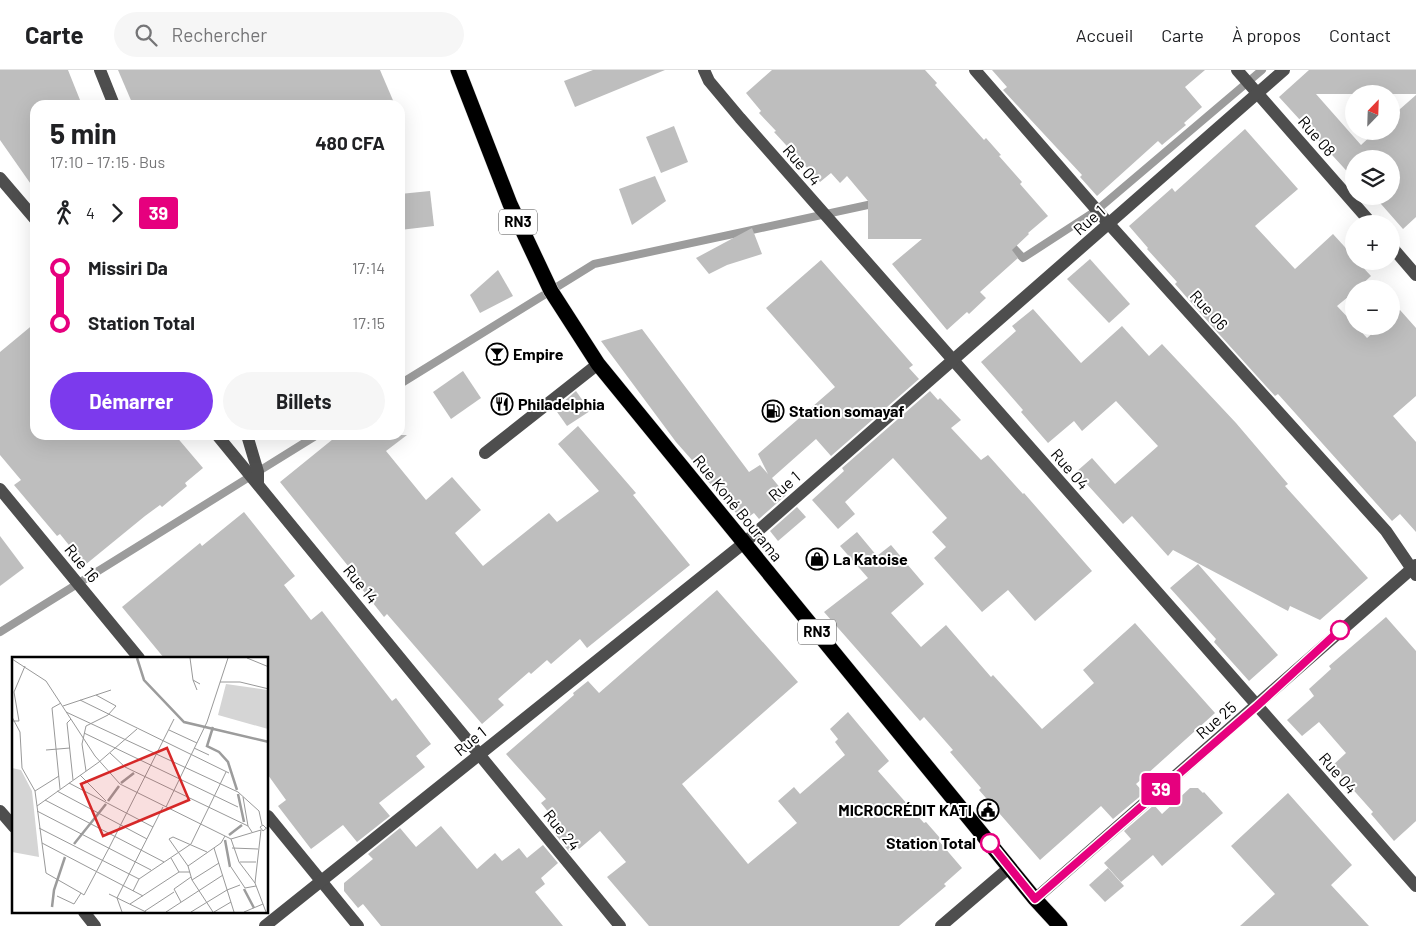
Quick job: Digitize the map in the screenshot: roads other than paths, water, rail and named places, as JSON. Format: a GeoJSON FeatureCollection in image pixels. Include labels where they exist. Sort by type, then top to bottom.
{"type":"FeatureCollection","features":[{"type":"Feature","properties":{"kind":"highway","name":"Rue Koné Bourama"},"geometry":{"type":"LineString","coordinates":[[458,70],[510,204],[547,282],[598,364],[1035,899],[1060,926]]}},
{"type":"Feature","properties":{"kind":"street"},"geometry":{"type":"LineString","coordinates":[[100,70],[112,100]]}},
{"type":"Feature","properties":{"kind":"street","name":"Rue 04"},"geometry":{"type":"LineString","coordinates":[[704,70],[709,81],[740,118],[1416,886]]}},
{"type":"Feature","properties":{"kind":"street","name":"Rue 06"},"geometry":{"type":"LineString","coordinates":[[975,70],[1109,224],[1386,531],[1414,569]]}},
{"type":"Feature","properties":{"kind":"street","name":"Rue 08"},"geometry":{"type":"LineString","coordinates":[[1237,70],[1364,215]]}},
{"type":"Feature","properties":{"kind":"street","name":"Rue 1"},"geometry":{"type":"LineString","coordinates":[[265,926],[744,543],[1284,70]]}},
{"type":"Feature","properties":{"kind":"street"},"geometry":{"type":"LineString","coordinates":[[0,178],[30,214]]}},
{"type":"Feature","properties":{"kind":"street"},"geometry":{"type":"LineString","coordinates":[[1400,256],[1416,275]]}},
{"type":"Feature","properties":{"kind":"street"},"geometry":{"type":"LineString","coordinates":[[485,453],[598,364]]}},
{"type":"Feature","properties":{"kind":"street","name":"Rue 14"},"geometry":{"type":"LineString","coordinates":[[221,440],[479,754]]}},
{"type":"Feature","properties":{"kind":"street"},"geometry":{"type":"LineString","coordinates":[[248,440],[258,472],[258,484]]}},
{"type":"Feature","properties":{"kind":"street","name":"Rue 16"},"geometry":{"type":"LineString","coordinates":[[0,489],[138,657]]}},
{"type":"Feature","properties":{"kind":"street","name":"Rue 25"},"geometry":{"type":"LineString","coordinates":[[1035,899],[1257,706],[1346,625],[1414,569]]}},
{"type":"Feature","properties":{"kind":"street","name":"Rue 24"},"geometry":{"type":"LineString","coordinates":[[479,754],[620,926]]}},
{"type":"Feature","properties":{"kind":"street"},"geometry":{"type":"LineString","coordinates":[[0,811],[12,826]]}},
{"type":"Feature","properties":{"kind":"street"},"geometry":{"type":"LineString","coordinates":[[269,817],[358,926]]}},
{"type":"Feature","properties":{"kind":"street"},"geometry":{"type":"LineString","coordinates":[[941,926],[1010,867]]}},
{"type":"Feature","properties":{"kind":"street"},"geometry":{"type":"LineString","coordinates":[[86,914],[95,926]]}},
{"type":"Feature","properties":{"kind":"waterway"},"geometry":{"type":"LineString","coordinates":[[1008,242],[1023,258],[1097,210],[1262,70]]}},
{"type":"Feature","properties":{"kind":"waterway"},"geometry":{"type":"LineString","coordinates":[[405,381],[594,264],[877,203]]}},
{"type":"Feature","properties":{"kind":"waterway"},"geometry":{"type":"LineString","coordinates":[[0,632],[309,440]]}},
{"type":"Feature","properties":{"kind":"place","name":"Empire"},"geometry":{"type":"Point","coordinates":[497,354]}},
{"type":"Feature","properties":{"kind":"place","name":"Philadelphia"},"geometry":{"type":"Point","coordinates":[502,404]}},
{"type":"Feature","properties":{"kind":"place","name":"Station somayaf"},"geometry":{"type":"Point","coordinates":[773,411]}},
{"type":"Feature","properties":{"kind":"place","name":"La Katoise"},"geometry":{"type":"Point","coordinates":[817,559]}},
{"type":"Feature","properties":{"kind":"place","name":"MICROCRÉDIT KATI"},"geometry":{"type":"Point","coordinates":[988,810]}},
{"type":"Feature","properties":{"kind":"place","name":"Station Total"},"geometry":{"type":"Point","coordinates":[990,843]}}]}
